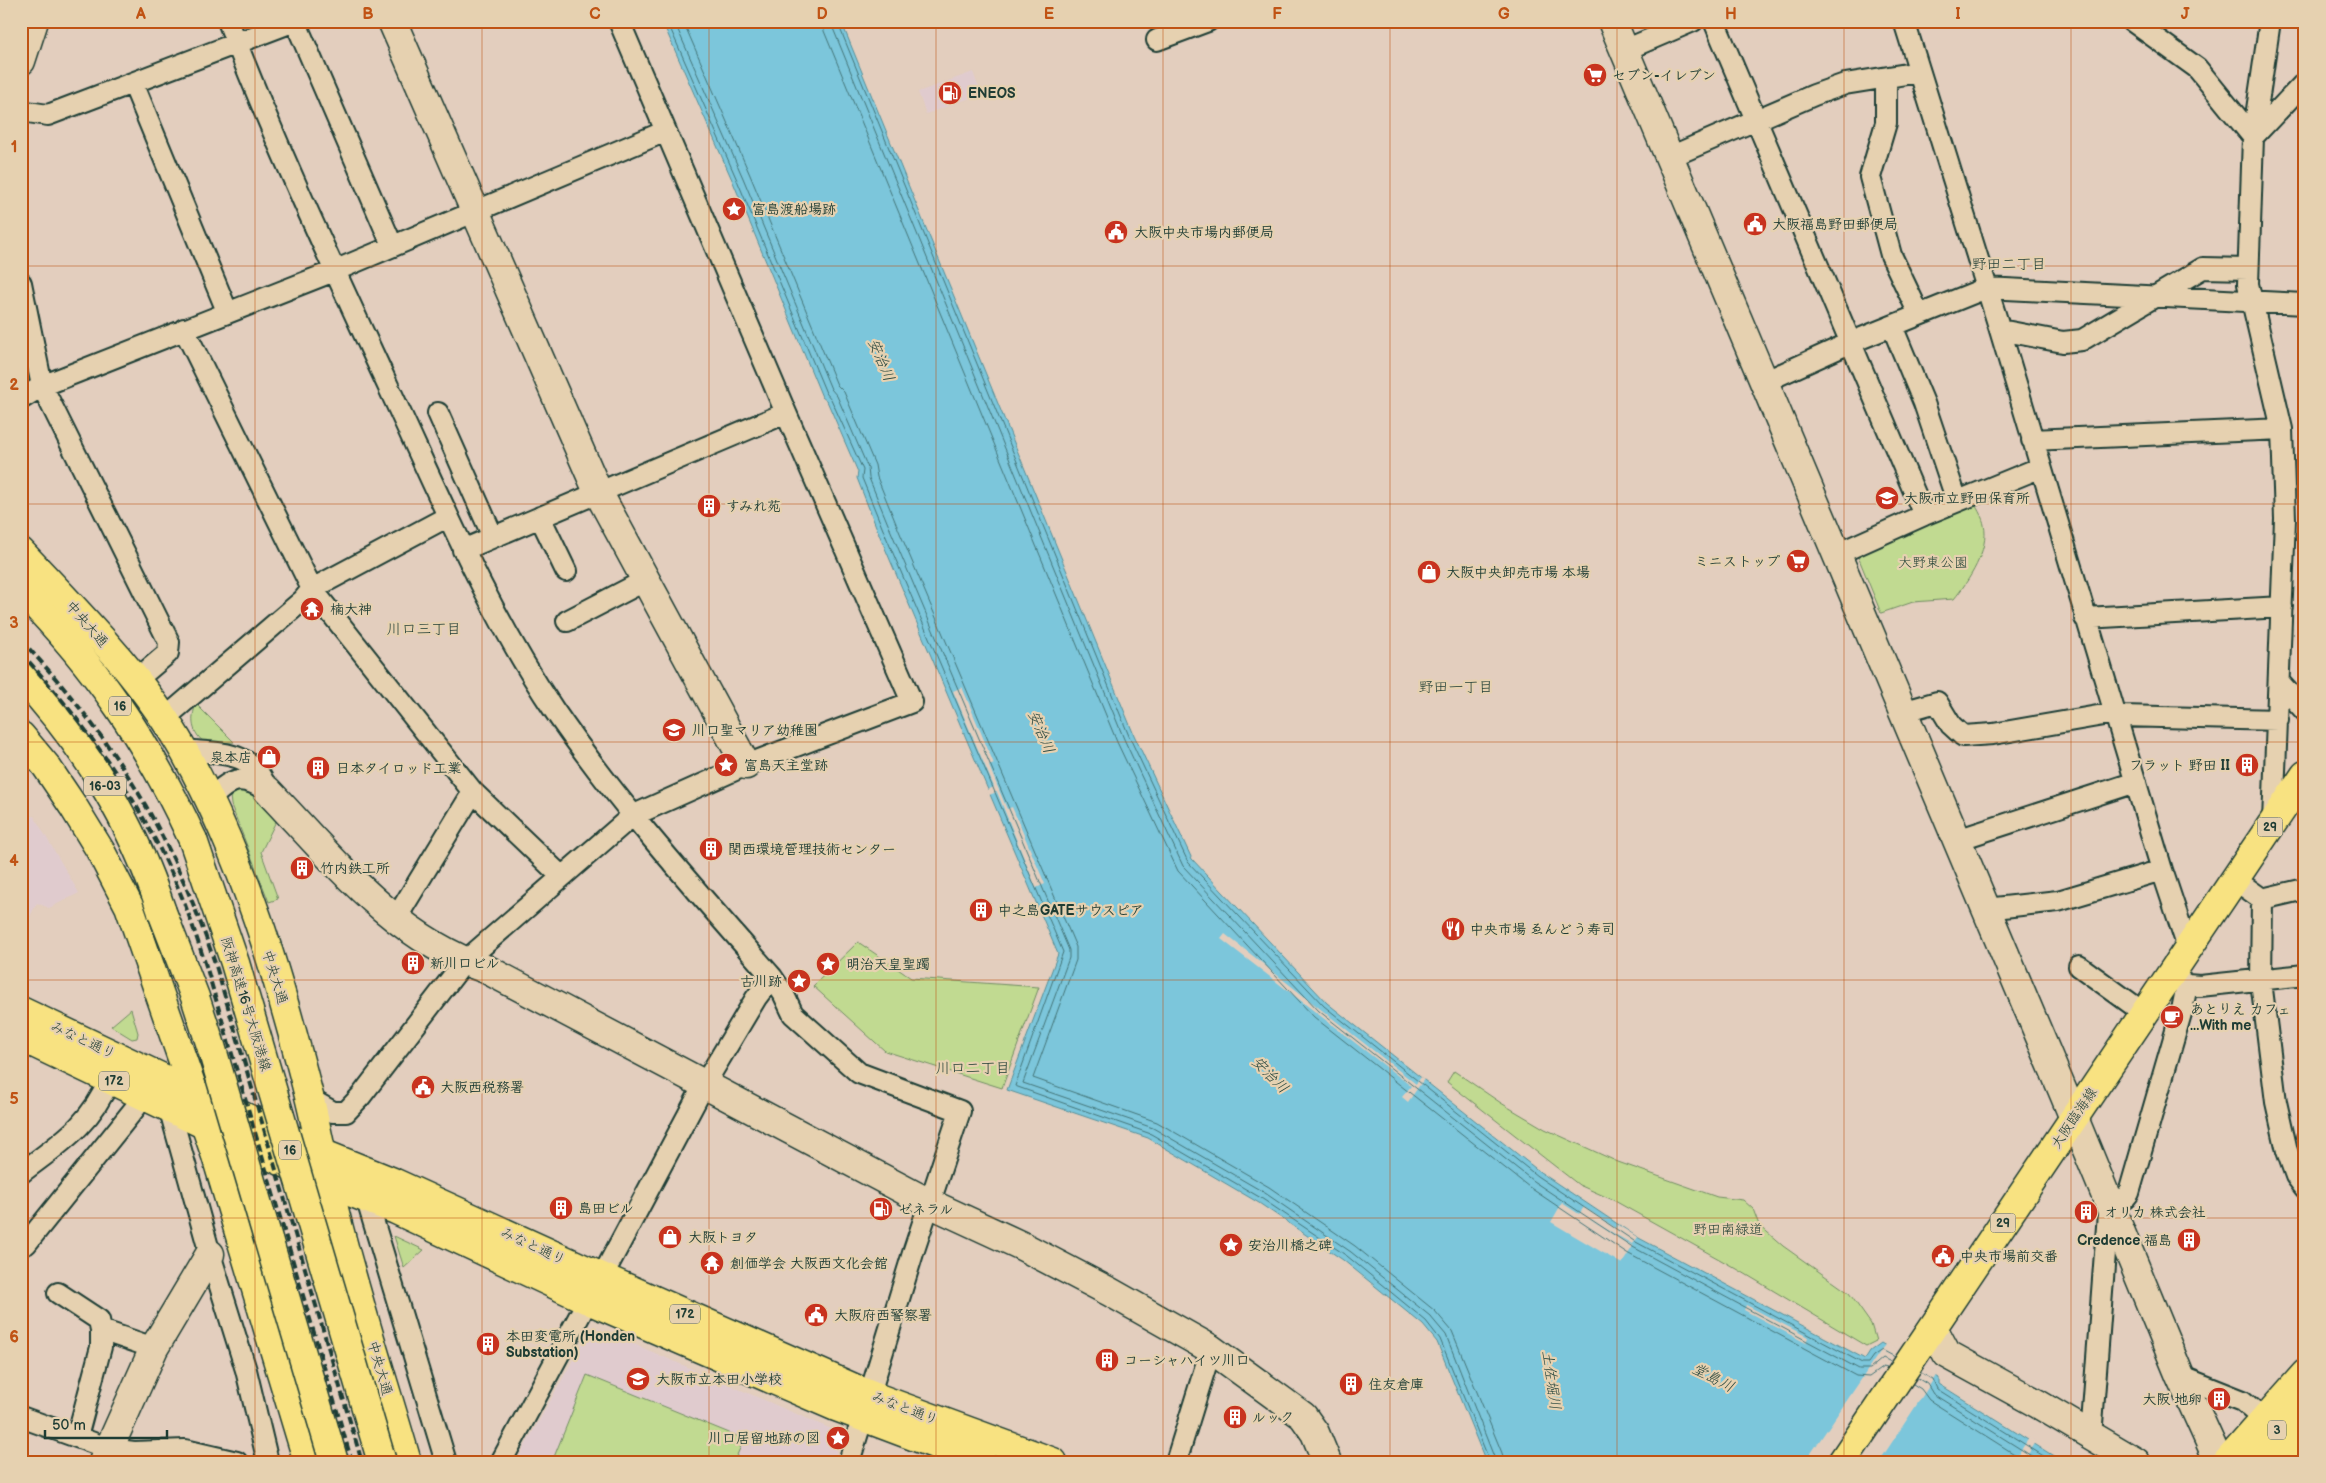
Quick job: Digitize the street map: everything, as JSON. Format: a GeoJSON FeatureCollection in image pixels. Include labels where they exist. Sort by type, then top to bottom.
{"type":"FeatureCollection","features":[{"type":"Feature","properties":{"kind":"main road","name":"中央大通"},"geometry":{"type":"LineString","coordinates":[[21,552],[94,630],[164,720],[183,750],[209,800],[244,879],[310,1099],[328,1183],[407,1462]]}},
{"type":"Feature","properties":{"kind":"main road","name":"阪神高速16号大阪港線"},"geometry":{"type":"LineString","coordinates":[[21,590],[76,650],[121,708],[160,772],[193,840],[232,954],[382,1462]]}},
{"type":"Feature","properties":{"kind":"main road"},"geometry":{"type":"LineString","coordinates":[[21,615],[83,681],[127,735],[161,785],[193,840]]}},
{"type":"Feature","properties":{"kind":"main road","name":"16-03"},"geometry":{"type":"LineString","coordinates":[[21,676],[67,731],[113,798],[136,841],[162,912]]}},
{"type":"Feature","properties":{"kind":"main road"},"geometry":{"type":"LineString","coordinates":[[21,704],[61,749],[102,805],[162,912],[195,997],[211,1046],[334,1462]]}},
{"type":"Feature","properties":{"kind":"main road"},"geometry":{"type":"LineString","coordinates":[[21,736],[46,766],[73,806],[100,850],[129,906],[206,1126],[308,1462]]}},
{"type":"Feature","properties":{"kind":"main road","name":"大阪臨海線"},"geometry":{"type":"LineString","coordinates":[[1842,1462],[2144,1013],[2179,980],[2188,948],[2305,775]]}},
{"type":"Feature","properties":{"kind":"main road","name":"みなと通り"},"geometry":{"type":"LineString","coordinates":[[21,1011],[321,1153],[393,1182],[602,1278],[982,1462]]}},
{"type":"Feature","properties":{"kind":"main road","name":"みなと通り"},"geometry":{"type":"LineString","coordinates":[[21,1037],[328,1183],[366,1197],[588,1300],[866,1406],[1053,1462]]}},
{"type":"Feature","properties":{"kind":"main road"},"geometry":{"type":"LineString","coordinates":[[2227,1462],[2305,1374]]}},
{"type":"Feature","properties":{"kind":"main road","name":"3"},"geometry":{"type":"LineString","coordinates":[[2250,1462],[2305,1397]]}},
{"type":"Feature","properties":{"kind":"main road","name":"3"},"geometry":{"type":"LineString","coordinates":[[2278,1462],[2305,1430]]}},
{"type":"Feature","properties":{"kind":"main road"},"geometry":{"type":"LineString","coordinates":[[2291,1462],[2305,1446]]}},
{"type":"Feature","properties":{"kind":"street"},"geometry":{"type":"LineString","coordinates":[[22,59],[34,21]]}},
{"type":"Feature","properties":{"kind":"street"},"geometry":{"type":"LineString","coordinates":[[228,21],[334,271],[447,517],[483,591],[553,708],[632,816],[772,977],[783,993],[793,1014],[859,1073],[960,1111],[929,1203],[849,1462]]}},
{"type":"Feature","properties":{"kind":"street"},"geometry":{"type":"LineString","coordinates":[[21,111],[48,115],[237,45],[295,21],[392,245]]}},
{"type":"Feature","properties":{"kind":"street"},"geometry":{"type":"LineString","coordinates":[[392,21],[598,492],[746,765]]}},
{"type":"Feature","properties":{"kind":"street"},"geometry":{"type":"LineString","coordinates":[[310,1099],[333,1112],[346,1112],[361,1096],[464,962],[632,816],[746,765],[912,702],[786,413],[619,21]]}},
{"type":"Feature","properties":{"kind":"street"},"geometry":{"type":"LineString","coordinates":[[1162,21],[1158,40],[1208,21]]}},
{"type":"Feature","properties":{"kind":"street"},"geometry":{"type":"LineString","coordinates":[[1612,21],[2109,1200],[2180,1376],[2219,1462]]}},
{"type":"Feature","properties":{"kind":"street"},"geometry":{"type":"LineString","coordinates":[[1625,50],[1693,21]]}},
{"type":"Feature","properties":{"kind":"street"},"geometry":{"type":"LineString","coordinates":[[1714,21],[1924,515]]}},
{"type":"Feature","properties":{"kind":"street"},"geometry":{"type":"LineString","coordinates":[[1904,21],[2000,330],[2039,468],[2162,870],[2188,948]]}},
{"type":"Feature","properties":{"kind":"street"},"geometry":{"type":"LineString","coordinates":[[2132,21],[2197,68],[2253,137]]}},
{"type":"Feature","properties":{"kind":"street"},"geometry":{"type":"LineString","coordinates":[[2270,21],[2253,137],[2248,284],[2282,429],[2285,519],[2273,822]]}},
{"type":"Feature","properties":{"kind":"street"},"geometry":{"type":"LineString","coordinates":[[1670,157],[1845,84],[1919,72]]}},
{"type":"Feature","properties":{"kind":"street"},"geometry":{"type":"LineString","coordinates":[[1886,78],[1886,123],[1870,177],[1891,255],[1919,314]]}},
{"type":"Feature","properties":{"kind":"street"},"geometry":{"type":"LineString","coordinates":[[2253,137],[2305,82]]}},
{"type":"Feature","properties":{"kind":"street"},"geometry":{"type":"LineString","coordinates":[[133,84],[227,311]]}},
{"type":"Feature","properties":{"kind":"street"},"geometry":{"type":"LineString","coordinates":[[21,399],[42,386],[227,311],[334,271],[666,130]]}},
{"type":"Feature","properties":{"kind":"street"},"geometry":{"type":"LineString","coordinates":[[2000,330],[2064,342],[2082,340],[2203,268],[2248,269]]}},
{"type":"Feature","properties":{"kind":"street"},"geometry":{"type":"LineString","coordinates":[[21,283],[42,386],[170,642],[168,653],[135,681]]}},
{"type":"Feature","properties":{"kind":"street"},"geometry":{"type":"LineString","coordinates":[[1764,382],[1852,342],[1986,288],[2305,304]]}},
{"type":"Feature","properties":{"kind":"street"},"geometry":{"type":"LineString","coordinates":[[1892,326],[1924,403],[1957,502]]}},
{"type":"Feature","properties":{"kind":"street"},"geometry":{"type":"LineString","coordinates":[[184,329],[312,589],[473,792],[561,876]]}},
{"type":"Feature","properties":{"kind":"street"},"geometry":{"type":"LineString","coordinates":[[438,413],[493,537]]}},
{"type":"Feature","properties":{"kind":"street"},"geometry":{"type":"LineString","coordinates":[[463,550],[786,413]]}},
{"type":"Feature","properties":{"kind":"street"},"geometry":{"type":"LineString","coordinates":[[2032,440],[2282,429]]}},
{"type":"Feature","properties":{"kind":"street"},"geometry":{"type":"LineString","coordinates":[[1837,554],[1924,515],[2039,468]]}},
{"type":"Feature","properties":{"kind":"street"},"geometry":{"type":"LineString","coordinates":[[164,720],[296,607],[312,589],[447,517]]}},
{"type":"Feature","properties":{"kind":"street"},"geometry":{"type":"LineString","coordinates":[[540,517],[566,571]]}},
{"type":"Feature","properties":{"kind":"street"},"geometry":{"type":"LineString","coordinates":[[567,622],[646,580]]}},
{"type":"Feature","properties":{"kind":"street"},"geometry":{"type":"LineString","coordinates":[[2086,618],[2282,607]]}},
{"type":"Feature","properties":{"kind":"street"},"geometry":{"type":"LineString","coordinates":[[2280,683],[2305,711]]}},
{"type":"Feature","properties":{"kind":"street"},"geometry":{"type":"LineString","coordinates":[[1902,712],[1937,702],[1951,725],[1963,736],[1993,734],[2115,712],[2122,716],[2278,720]]}},
{"type":"Feature","properties":{"kind":"street"},"geometry":{"type":"LineString","coordinates":[[183,750],[238,756],[251,763],[262,776],[267,790]]}},
{"type":"Feature","properties":{"kind":"street"},"geometry":{"type":"LineString","coordinates":[[209,800],[229,781],[242,779],[267,790],[395,920],[464,962],[486,969],[929,1203],[1048,1260],[1211,1349],[1303,1416],[1316,1433],[1327,1462]]}},
{"type":"Feature","properties":{"kind":"street"},"geometry":{"type":"LineString","coordinates":[[1956,840],[2136,782]]}},
{"type":"Feature","properties":{"kind":"street"},"geometry":{"type":"LineString","coordinates":[[395,920],[473,792]]}},
{"type":"Feature","properties":{"kind":"street"},"geometry":{"type":"LineString","coordinates":[[1986,910],[2058,901],[2162,870]]}},
{"type":"Feature","properties":{"kind":"street"},"geometry":{"type":"LineString","coordinates":[[2234,879],[2262,899],[2305,889]]}},
{"type":"Feature","properties":{"kind":"street"},"geometry":{"type":"LineString","coordinates":[[2262,899],[2261,981],[2276,1102],[2287,1151],[2296,1176],[2305,1188]]}},
{"type":"Feature","properties":{"kind":"street"},"geometry":{"type":"LineString","coordinates":[[2079,966],[2144,1013]]}},
{"type":"Feature","properties":{"kind":"street"},"geometry":{"type":"LineString","coordinates":[[2109,1200],[2125,1198],[2129,1193],[2182,1010],[2179,980],[2261,981],[2305,975]]}},
{"type":"Feature","properties":{"kind":"street"},"geometry":{"type":"LineString","coordinates":[[602,1278],[704,1085],[756,998],[772,977]]}},
{"type":"Feature","properties":{"kind":"street"},"geometry":{"type":"LineString","coordinates":[[21,1173],[69,1138],[102,1099],[110,1079]]}},
{"type":"Feature","properties":{"kind":"street"},"geometry":{"type":"LineString","coordinates":[[21,1242],[26,1244],[136,1107],[140,1092]]}},
{"type":"Feature","properties":{"kind":"street"},"geometry":{"type":"LineString","coordinates":[[169,1107],[210,1254],[246,1370],[268,1462]]}},
{"type":"Feature","properties":{"kind":"street"},"geometry":{"type":"LineString","coordinates":[[366,1197],[446,1462]]}},
{"type":"Feature","properties":{"kind":"street"},"geometry":{"type":"LineString","coordinates":[[2092,1437],[2109,1200]]}},
{"type":"Feature","properties":{"kind":"street"},"geometry":{"type":"LineString","coordinates":[[106,1456],[154,1348],[210,1254]]}},
{"type":"Feature","properties":{"kind":"street"},"geometry":{"type":"LineString","coordinates":[[58,1293],[99,1320],[101,1330],[100,1348],[77,1437]]}},
{"type":"Feature","properties":{"kind":"street"},"geometry":{"type":"LineString","coordinates":[[500,1462],[588,1300]]}},
{"type":"Feature","properties":{"kind":"street"},"geometry":{"type":"LineString","coordinates":[[1933,1328],[1947,1354],[2038,1404],[2136,1462]]}},
{"type":"Feature","properties":{"kind":"street"},"geometry":{"type":"LineString","coordinates":[[101,1330],[154,1348]]}},
{"type":"Feature","properties":{"kind":"street"},"geometry":{"type":"LineString","coordinates":[[1176,1462],[1211,1349]]}},
{"type":"Feature","properties":{"kind":"street"},"geometry":{"type":"LineString","coordinates":[[2180,1376],[2243,1401],[2265,1420]]}},
{"type":"Feature","properties":{"kind":"street"},"geometry":{"type":"LineString","coordinates":[[21,1417],[77,1437],[106,1456],[134,1452],[185,1450],[237,1462]]}},
{"type":"Feature","properties":{"kind":"shaded area","name":"ENEOS"},"geometry":{"type":"Polygon","coordinates":[[[973,72],[981,94],[926,114],[918,92],[973,72]]]}},
{"type":"Feature","properties":{"kind":"shaded area"},"geometry":{"type":"Polygon","coordinates":[[[34,816],[79,893],[49,908],[37,903],[21,933],[21,819],[34,816]]]}},
{"type":"Feature","properties":{"kind":"shaded area","name":"大阪市立本田小学校"},"geometry":{"type":"Polygon","coordinates":[[[592,1326],[836,1431],[834,1439],[840,1441],[833,1462],[516,1462],[592,1326]]]}},
{"type":"Feature","properties":{"kind":"green space","name":"大野東公園"},"geometry":{"type":"Polygon","coordinates":[[[1975,504],[1983,522],[1984,544],[1977,565],[1954,599],[1913,602],[1881,613],[1857,554],[1975,504]]]}},
{"type":"Feature","properties":{"kind":"green space"},"geometry":{"type":"Polygon","coordinates":[[[196,704],[234,742],[205,743],[197,735],[193,726],[196,704]]]}},
{"type":"Feature","properties":{"kind":"green space"},"geometry":{"type":"Polygon","coordinates":[[[235,787],[251,788],[278,817],[261,852],[278,899],[269,902],[231,805],[230,795],[235,787]]]}},
{"type":"Feature","properties":{"kind":"green space"},"geometry":{"type":"Polygon","coordinates":[[[858,942],[911,978],[1039,987],[1002,1088],[885,1051],[813,986],[858,942]]]}},
{"type":"Feature","properties":{"kind":"green space"},"geometry":{"type":"Polygon","coordinates":[[[131,1009],[138,1033],[137,1038],[132,1039],[111,1026],[131,1009]]]}},
{"type":"Feature","properties":{"kind":"green space","name":"野田南緑道"},"geometry":{"type":"Polygon","coordinates":[[[1454,1071],[1501,1103],[1545,1129],[1618,1162],[1717,1197],[1743,1200],[1753,1209],[1759,1225],[1783,1246],[1849,1293],[1871,1324],[1876,1341],[1866,1346],[1737,1269],[1613,1200],[1579,1185],[1447,1082],[1454,1071]]]}},
{"type":"Feature","properties":{"kind":"green space"},"geometry":{"type":"Polygon","coordinates":[[[394,1236],[424,1250],[404,1268],[394,1236]]]}},
{"type":"Feature","properties":{"kind":"green space"},"geometry":{"type":"Polygon","coordinates":[[[587,1375],[744,1439],[734,1462],[552,1462],[587,1375]]]}},
{"type":"Feature","properties":{"kind":"water"},"geometry":{"type":"Polygon","coordinates":[[[662,21],[841,21],[1134,735],[1192,859],[1327,1003],[1540,1172],[1637,1237],[1865,1359],[1870,1351],[1881,1343],[1939,1378],[1939,1384],[2063,1462],[1486,1462],[1437,1342],[1423,1325],[1343,1260],[1259,1203],[1148,1138],[1007,1090],[1058,954],[879,534],[857,478],[858,472],[827,401],[822,397],[733,182],[662,21]]]}},
{"type":"Feature","properties":{"kind":"pier"},"geometry":{"type":"Polygon","coordinates":[[[962,687],[994,764],[989,766],[1007,809],[1012,807],[1045,884],[1036,888],[997,792],[989,795],[987,790],[994,787],[953,691],[962,687]]]}},
{"type":"Feature","properties":{"kind":"pier"},"geometry":{"type":"Polygon","coordinates":[[[1225,934],[1416,1084],[1421,1077],[1424,1079],[1408,1102],[1402,1097],[1411,1086],[1221,939],[1225,934]]]}},
{"type":"Feature","properties":{"kind":"pier"},"geometry":{"type":"Polygon","coordinates":[[[1562,1203],[1579,1214],[1584,1207],[1616,1228],[1618,1225],[1637,1237],[1632,1244],[1585,1217],[1633,1246],[1622,1264],[1551,1222],[1562,1203]]]}},
{"type":"Feature","properties":{"kind":"pier"},"geometry":{"type":"Polygon","coordinates":[[[1746,1305],[1808,1337],[1806,1343],[1744,1310],[1746,1305]]]}},
{"type":"Feature","properties":{"kind":"pier"},"geometry":{"type":"Polygon","coordinates":[[[1886,1343],[1937,1374],[1879,1462],[1805,1462],[1886,1343]]]}},
{"type":"Feature","properties":{"kind":"pier"},"geometry":{"type":"Polygon","coordinates":[[[2029,1438],[2036,1442],[2023,1462],[2013,1462],[2029,1438]]]}},
{"type":"Feature","properties":{"kind":"railway"},"geometry":{"type":"LineString","coordinates":[[21,640],[85,715],[113,753],[138,792],[160,832],[199,919],[216,966],[362,1462]]}},
{"type":"Feature","properties":{"kind":"railway"},"geometry":{"type":"LineString","coordinates":[[21,653],[68,707],[110,765],[147,825],[183,900],[207,969],[352,1462]]}},
{"type":"Feature","properties":{"kind":"place","name":"セブン-イレブン"},"geometry":{"type":"Point","coordinates":[1595,75]}},
{"type":"Feature","properties":{"kind":"place","name":"ENEOS"},"geometry":{"type":"Point","coordinates":[950,93]}},
{"type":"Feature","properties":{"kind":"place","name":"富島渡船場跡"},"geometry":{"type":"Point","coordinates":[734,209]}},
{"type":"Feature","properties":{"kind":"place","name":"大阪福島野田郵便局"},"geometry":{"type":"Point","coordinates":[1755,224]}},
{"type":"Feature","properties":{"kind":"place","name":"大阪中央市場内郵便局"},"geometry":{"type":"Point","coordinates":[1116,232]}},
{"type":"Feature","properties":{"kind":"place","name":"大阪市立野田保育所"},"geometry":{"type":"Point","coordinates":[1887,498]}},
{"type":"Feature","properties":{"kind":"place","name":"すみれ苑"},"geometry":{"type":"Point","coordinates":[709,506]}},
{"type":"Feature","properties":{"kind":"place","name":"ミニストップ"},"geometry":{"type":"Point","coordinates":[1798,561]}},
{"type":"Feature","properties":{"kind":"place","name":"大阪中央卸売市場 本場"},"geometry":{"type":"Point","coordinates":[1429,572]}},
{"type":"Feature","properties":{"kind":"place","name":"楠大神"},"geometry":{"type":"Point","coordinates":[312,609]}},
{"type":"Feature","properties":{"kind":"place","name":"川口聖マリア幼稚園"},"geometry":{"type":"Point","coordinates":[674,730]}},
{"type":"Feature","properties":{"kind":"place","name":"泉本店"},"geometry":{"type":"Point","coordinates":[269,757]}},
{"type":"Feature","properties":{"kind":"place","name":"富島天主堂跡"},"geometry":{"type":"Point","coordinates":[726,765]}},
{"type":"Feature","properties":{"kind":"place","name":"フラット 野田 II"},"geometry":{"type":"Point","coordinates":[2247,765]}},
{"type":"Feature","properties":{"kind":"place","name":"日本タイロッド工業"},"geometry":{"type":"Point","coordinates":[318,768]}},
{"type":"Feature","properties":{"kind":"place","name":"関西環境管理技術センター"},"geometry":{"type":"Point","coordinates":[711,849]}},
{"type":"Feature","properties":{"kind":"place","name":"竹内鉄工所"},"geometry":{"type":"Point","coordinates":[302,868]}},
{"type":"Feature","properties":{"kind":"place","name":"中之島GATEサウスピア"},"geometry":{"type":"Point","coordinates":[981,910]}},
{"type":"Feature","properties":{"kind":"place","name":"中央市場 ゑんどう寿司"},"geometry":{"type":"Point","coordinates":[1453,929]}},
{"type":"Feature","properties":{"kind":"place","name":"新川口ビル"},"geometry":{"type":"Point","coordinates":[413,963]}},
{"type":"Feature","properties":{"kind":"place","name":"明治天皇聖躅"},"geometry":{"type":"Point","coordinates":[828,964]}},
{"type":"Feature","properties":{"kind":"place","name":"古川跡"},"geometry":{"type":"Point","coordinates":[799,981]}},
{"type":"Feature","properties":{"kind":"place","name":"あとりえ カフェ ...With me"},"geometry":{"type":"Point","coordinates":[2172,1017]}},
{"type":"Feature","properties":{"kind":"place","name":"大阪西税務署"},"geometry":{"type":"Point","coordinates":[423,1087]}},
{"type":"Feature","properties":{"kind":"place","name":"島田ビル"},"geometry":{"type":"Point","coordinates":[561,1208]}},
{"type":"Feature","properties":{"kind":"place","name":"ゼネラル"},"geometry":{"type":"Point","coordinates":[881,1209]}},
{"type":"Feature","properties":{"kind":"place","name":"オリカ 株式会社"},"geometry":{"type":"Point","coordinates":[2086,1212]}},
{"type":"Feature","properties":{"kind":"place","name":"大阪トヨタ"},"geometry":{"type":"Point","coordinates":[670,1237]}},
{"type":"Feature","properties":{"kind":"place","name":"Credence 福島"},"geometry":{"type":"Point","coordinates":[2189,1240]}},
{"type":"Feature","properties":{"kind":"place","name":"安治川橋之碑"},"geometry":{"type":"Point","coordinates":[1231,1245]}},
{"type":"Feature","properties":{"kind":"place","name":"中央市場前交番"},"geometry":{"type":"Point","coordinates":[1943,1256]}},
{"type":"Feature","properties":{"kind":"place","name":"創価学会 大阪西文化会館"},"geometry":{"type":"Point","coordinates":[712,1263]}},
{"type":"Feature","properties":{"kind":"place","name":"大阪府西警察署"},"geometry":{"type":"Point","coordinates":[816,1315]}},
{"type":"Feature","properties":{"kind":"place","name":"本田変電所 (Honden Substation)"},"geometry":{"type":"Point","coordinates":[488,1344]}},
{"type":"Feature","properties":{"kind":"place","name":"コーシャハイツ川口"},"geometry":{"type":"Point","coordinates":[1107,1360]}},
{"type":"Feature","properties":{"kind":"place","name":"大阪市立本田小学校"},"geometry":{"type":"Point","coordinates":[638,1379]}},
{"type":"Feature","properties":{"kind":"place","name":"住友倉庫"},"geometry":{"type":"Point","coordinates":[1351,1384]}},
{"type":"Feature","properties":{"kind":"place","name":"大阪 地卵"},"geometry":{"type":"Point","coordinates":[2219,1399]}},
{"type":"Feature","properties":{"kind":"place","name":"ルック"},"geometry":{"type":"Point","coordinates":[1235,1417]}},
{"type":"Feature","properties":{"kind":"place","name":"川口居留地跡の図"},"geometry":{"type":"Point","coordinates":[838,1438]}},
{"type":"Feature","properties":{"kind":"district","name":"野田二丁目"},"geometry":{"type":"Point","coordinates":[2009,264]}},
{"type":"Feature","properties":{"kind":"district","name":"川口三丁目"},"geometry":{"type":"Point","coordinates":[424,629]}},
{"type":"Feature","properties":{"kind":"district","name":"野田一丁目"},"geometry":{"type":"Point","coordinates":[1456,687]}},
{"type":"Feature","properties":{"kind":"district","name":"川口二丁目"},"geometry":{"type":"Point","coordinates":[973,1068]}},
{"type":"Feature","properties":{"kind":"water label","name":"安治川"},"geometry":{"type":"Point","coordinates":[881,360]}},
{"type":"Feature","properties":{"kind":"water label","name":"安治川"},"geometry":{"type":"Point","coordinates":[1041,732]}},
{"type":"Feature","properties":{"kind":"water label","name":"安治川"},"geometry":{"type":"Point","coordinates":[1270,1075]}},
{"type":"Feature","properties":{"kind":"water label","name":"堂島川"},"geometry":{"type":"Point","coordinates":[1713,1378]}},
{"type":"Feature","properties":{"kind":"water label","name":"土佐堀川"},"geometry":{"type":"Point","coordinates":[1551,1380]}}]}
